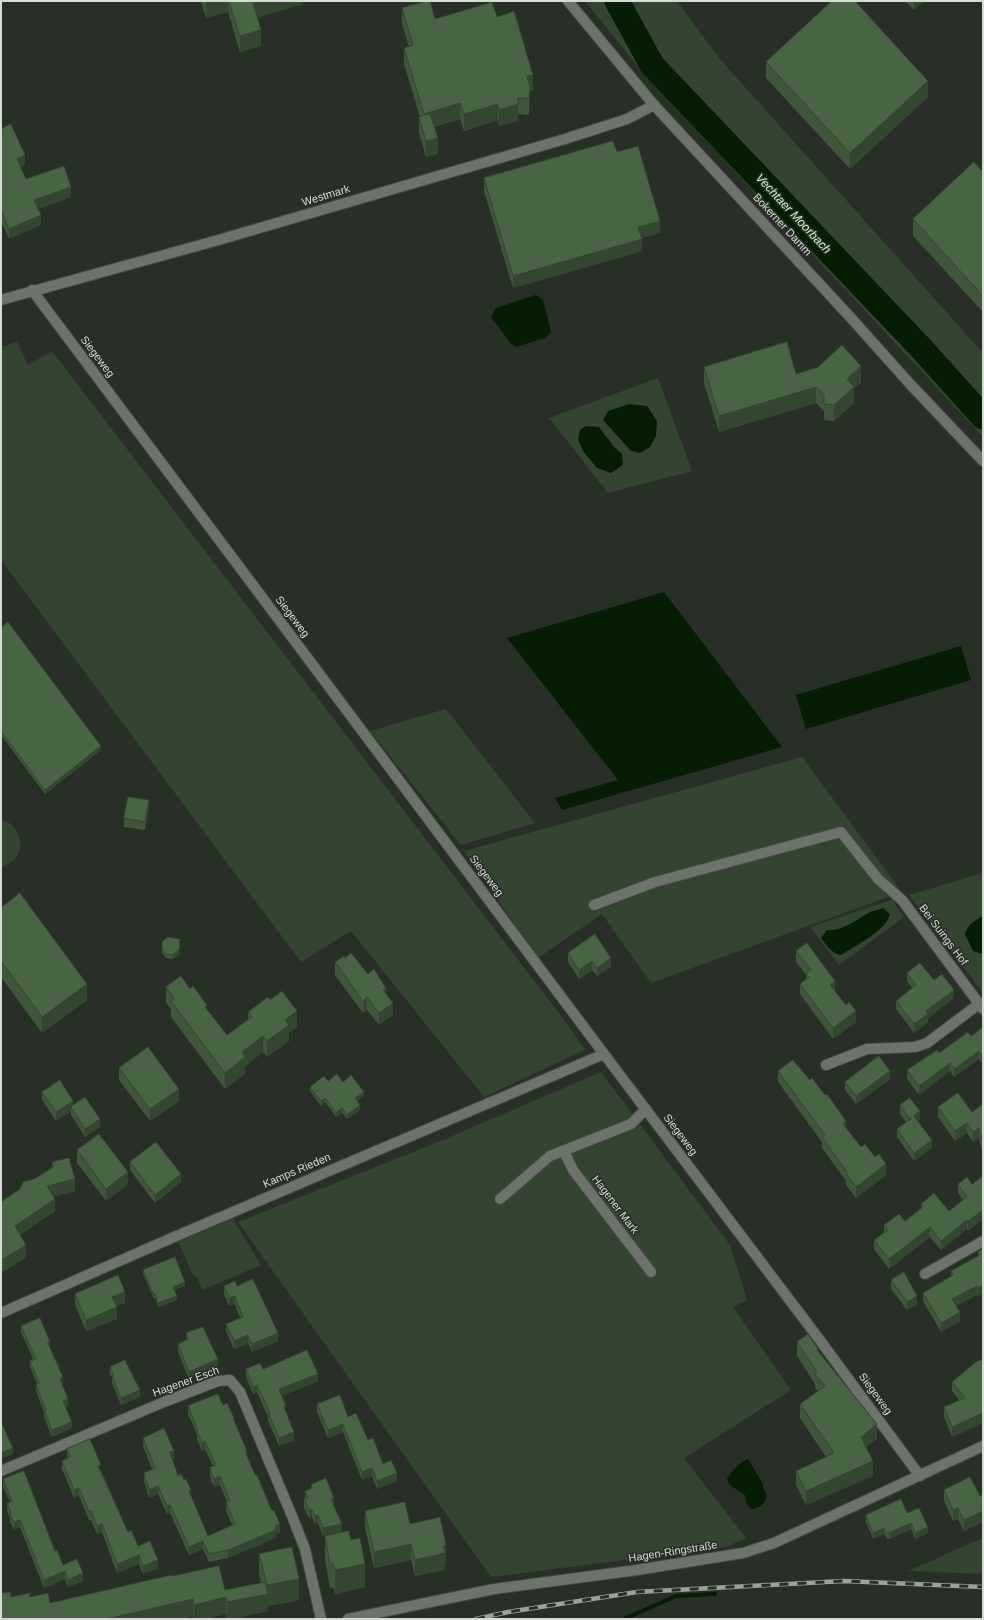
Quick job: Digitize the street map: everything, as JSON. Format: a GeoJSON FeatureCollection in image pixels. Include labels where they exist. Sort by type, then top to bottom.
{"type":"FeatureCollection","features":[{"type":"Feature","properties":{"kind":"street","name":"Bokerner Damm"},"geometry":{"type":"LineString","coordinates":[[568,1],[654,105],[846,312],[911,385],[983,461]]}},
{"type":"Feature","properties":{"kind":"street","name":"Westmark"},"geometry":{"type":"LineString","coordinates":[[1,300],[32,290],[215,241],[565,139],[627,119],[654,105]]}},
{"type":"Feature","properties":{"kind":"street","name":"Siegeweg"},"geometry":{"type":"LineString","coordinates":[[32,290],[604,1054],[816,1334],[920,1476]]}},
{"type":"Feature","properties":{"kind":"street","name":"Bei Suings Hof"},"geometry":{"type":"LineString","coordinates":[[594,905],[655,882],[841,832],[878,879],[902,900],[981,1006],[927,1043],[915,1047],[867,1049],[826,1065]]}},
{"type":"Feature","properties":{"kind":"street","name":"Kamps Rieden"},"geometry":{"type":"LineString","coordinates":[[1,1313],[174,1237],[604,1054]]}},
{"type":"Feature","properties":{"kind":"street"},"geometry":{"type":"LineString","coordinates":[[500,1199],[550,1156],[631,1124],[646,1109]]}},
{"type":"Feature","properties":{"kind":"street","name":"Hagener Mark"},"geometry":{"type":"LineString","coordinates":[[564,1151],[573,1170],[651,1272]]}},
{"type":"Feature","properties":{"kind":"street"},"geometry":{"type":"LineString","coordinates":[[925,1274],[983,1241]]}},
{"type":"Feature","properties":{"kind":"street","name":"Hagener Esch"},"geometry":{"type":"LineString","coordinates":[[1,1471],[164,1402],[218,1381],[230,1380],[240,1392],[305,1549],[321,1619]]}},
{"type":"Feature","properties":{"kind":"street","name":"Hagen-Ringstraße"},"geometry":{"type":"LineString","coordinates":[[348,1619],[494,1589],[638,1570],[743,1553],[774,1543],[983,1446]]}},
{"type":"Feature","properties":{"kind":"shaded area"},"geometry":{"type":"Polygon","coordinates":[[[585,1],[677,1],[719,58],[983,353],[983,437],[644,74],[585,1]]]}},
{"type":"Feature","properties":{"kind":"shaded area"},"geometry":{"type":"Polygon","coordinates":[[[536,295],[543,300],[551,332],[545,338],[516,347],[511,344],[491,317],[496,308],[536,295]]]}},
{"type":"Feature","properties":{"kind":"shaded area"},"geometry":{"type":"Polygon","coordinates":[[[17,342],[28,365],[52,351],[568,1025],[585,1050],[484,1097],[351,931],[301,962],[1,560],[1,347],[17,342]]]}},
{"type":"Feature","properties":{"kind":"shaded area"},"geometry":{"type":"Polygon","coordinates":[[[658,378],[692,471],[608,493],[549,418],[658,378]],[[606,436],[578,439],[583,451],[597,468],[613,446],[606,436]]]}},
{"type":"Feature","properties":{"kind":"shaded area"},"geometry":{"type":"Polygon","coordinates":[[[629,404],[647,406],[657,421],[656,436],[650,447],[640,453],[631,451],[603,420],[608,411],[629,404]]]}},
{"type":"Feature","properties":{"kind":"shaded area"},"geometry":{"type":"Polygon","coordinates":[[[586,426],[599,427],[613,446],[622,454],[623,465],[611,473],[597,468],[583,451],[578,439],[580,430],[586,426]]]}},
{"type":"Feature","properties":{"kind":"shaded area"},"geometry":{"type":"Polygon","coordinates":[[[664,592],[782,747],[562,810],[555,798],[618,780],[507,638],[664,592]]]}},
{"type":"Feature","properties":{"kind":"shaded area"},"geometry":{"type":"Polygon","coordinates":[[[961,646],[971,680],[806,729],[796,695],[961,646]]]}},
{"type":"Feature","properties":{"kind":"shaded area"},"geometry":{"type":"Polygon","coordinates":[[[446,709],[535,823],[461,845],[370,731],[446,709]]]}},
{"type":"Feature","properties":{"kind":"shaded area"},"geometry":{"type":"Polygon","coordinates":[[[802,757],[902,892],[651,983],[602,914],[538,958],[464,851],[802,757]]]}},
{"type":"Feature","properties":{"kind":"shaded area"},"geometry":{"type":"Polygon","coordinates":[[[1,819],[12,825],[19,836],[20,842],[18,854],[14,860],[3,867],[1,867],[1,819]]]}},
{"type":"Feature","properties":{"kind":"shaded area"},"geometry":{"type":"Polygon","coordinates":[[[983,873],[983,993],[909,895],[983,873]]]}},
{"type":"Feature","properties":{"kind":"shaded area"},"geometry":{"type":"Polygon","coordinates":[[[894,899],[895,905],[904,917],[839,965],[810,927],[894,899]]]}},
{"type":"Feature","properties":{"kind":"shaded area"},"geometry":{"type":"Polygon","coordinates":[[[883,908],[890,914],[888,920],[883,926],[870,937],[841,955],[832,951],[821,938],[827,930],[838,929],[868,913],[883,908]]]}},
{"type":"Feature","properties":{"kind":"shaded area"},"geometry":{"type":"Polygon","coordinates":[[[983,916],[983,954],[973,951],[965,934],[974,921],[983,916]]]}},
{"type":"Feature","properties":{"kind":"shaded area"},"geometry":{"type":"Polygon","coordinates":[[[601,1072],[730,1245],[747,1300],[733,1307],[791,1390],[684,1458],[746,1538],[726,1547],[491,1577],[238,1222],[443,1140],[601,1072]]]}},
{"type":"Feature","properties":{"kind":"shaded area"},"geometry":{"type":"Polygon","coordinates":[[[233,1219],[261,1265],[202,1290],[197,1277],[193,1275],[178,1242],[233,1219]]]}},
{"type":"Feature","properties":{"kind":"shaded area"},"geometry":{"type":"Polygon","coordinates":[[[748,1459],[763,1484],[767,1496],[761,1505],[757,1508],[751,1509],[746,1502],[745,1495],[730,1485],[727,1479],[736,1467],[748,1459]]]}},
{"type":"Feature","properties":{"kind":"shaded area"},"geometry":{"type":"Polygon","coordinates":[[[983,1538],[983,1574],[908,1571],[983,1538]]]}},
{"type":"Feature","properties":{"kind":"building"},"geometry":{"type":"Polygon","coordinates":[[[229,1],[258,1],[253,3],[261,30],[240,36],[229,1]]]}},
{"type":"Feature","properties":{"kind":"building"},"geometry":{"type":"Polygon","coordinates":[[[430,1],[435,19],[492,2],[497,17],[514,11],[533,75],[527,76],[530,87],[529,99],[518,98],[518,104],[499,110],[498,104],[464,114],[460,103],[424,114],[404,48],[413,45],[402,8],[430,1]]]}},
{"type":"Feature","properties":{"kind":"building"},"geometry":{"type":"Polygon","coordinates":[[[832,1],[855,1],[928,81],[850,153],[766,62],[832,1]]]}},
{"type":"Feature","properties":{"kind":"building"},"geometry":{"type":"Polygon","coordinates":[[[430,114],[438,138],[426,141],[419,117],[430,114]]]}},
{"type":"Feature","properties":{"kind":"building"},"geometry":{"type":"Polygon","coordinates":[[[11,124],[25,155],[17,159],[26,179],[64,166],[71,187],[34,200],[41,215],[9,229],[1,210],[1,129],[11,124]]]}},
{"type":"Feature","properties":{"kind":"building"},"geometry":{"type":"Polygon","coordinates":[[[613,141],[617,152],[638,146],[660,221],[638,227],[642,239],[513,276],[484,178],[613,141]]]}},
{"type":"Feature","properties":{"kind":"building"},"geometry":{"type":"Polygon","coordinates":[[[974,162],[983,172],[983,296],[913,219],[974,162]]]}},
{"type":"Feature","properties":{"kind":"building"},"geometry":{"type":"Polygon","coordinates":[[[787,342],[796,374],[818,367],[842,345],[861,366],[847,379],[854,387],[834,405],[824,404],[824,395],[816,387],[719,416],[704,367],[787,342]]]}},
{"type":"Feature","properties":{"kind":"building"},"geometry":{"type":"Polygon","coordinates":[[[8,622],[101,746],[45,790],[1,731],[1,628],[8,622]]]}},
{"type":"Feature","properties":{"kind":"building"},"geometry":{"type":"Polygon","coordinates":[[[128,797],[149,800],[145,822],[124,818],[128,797]]]}},
{"type":"Feature","properties":{"kind":"building"},"geometry":{"type":"Polygon","coordinates":[[[20,893],[87,984],[42,1017],[1,961],[1,908],[20,893]]]}},
{"type":"Feature","properties":{"kind":"building"},"geometry":{"type":"Polygon","coordinates":[[[595,934],[611,958],[597,968],[592,961],[579,970],[568,953],[595,934]]]}},
{"type":"Feature","properties":{"kind":"building"},"geometry":{"type":"Polygon","coordinates":[[[168,937],[180,939],[179,950],[172,955],[166,954],[162,949],[162,942],[168,937]]]}},
{"type":"Feature","properties":{"kind":"building"},"geometry":{"type":"Polygon","coordinates":[[[807,943],[835,981],[830,985],[846,1005],[849,1002],[856,1011],[833,1028],[800,984],[809,977],[806,974],[811,970],[796,951],[807,943]]]}},
{"type":"Feature","properties":{"kind":"building"},"geometry":{"type":"Polygon","coordinates":[[[351,953],[368,974],[374,969],[386,988],[383,990],[393,1003],[379,1013],[367,997],[363,1001],[335,962],[344,956],[345,958],[351,953]]]}},
{"type":"Feature","properties":{"kind":"building"},"geometry":{"type":"Polygon","coordinates":[[[920,963],[934,980],[942,974],[954,990],[926,1011],[928,1014],[914,1024],[896,1001],[916,985],[907,973],[920,963]]]}},
{"type":"Feature","properties":{"kind":"building"},"geometry":{"type":"Polygon","coordinates":[[[181,976],[190,989],[193,986],[207,1005],[205,1007],[227,1035],[252,1017],[248,1012],[268,997],[270,1000],[282,991],[297,1011],[285,1020],[289,1025],[267,1041],[263,1036],[242,1052],[245,1057],[225,1073],[171,1001],[174,998],[166,987],[181,976]]]}},
{"type":"Feature","properties":{"kind":"building"},"geometry":{"type":"Polygon","coordinates":[[[982,1028],[983,1053],[981,1054],[979,1051],[954,1069],[950,1063],[919,1086],[907,1070],[937,1050],[939,1053],[968,1032],[971,1036],[982,1028]]]}},
{"type":"Feature","properties":{"kind":"building"},"geometry":{"type":"Polygon","coordinates":[[[148,1047],[179,1089],[150,1109],[119,1068],[148,1047]]]}},
{"type":"Feature","properties":{"kind":"building"},"geometry":{"type":"Polygon","coordinates":[[[879,1056],[890,1071],[856,1096],[845,1082],[879,1056]]]}},
{"type":"Feature","properties":{"kind":"building"},"geometry":{"type":"Polygon","coordinates":[[[793,1060],[810,1080],[812,1078],[825,1095],[827,1094],[846,1121],[843,1124],[861,1147],[865,1144],[875,1157],[879,1154],[886,1164],[856,1187],[822,1137],[825,1135],[778,1071],[793,1060]]]}},
{"type":"Feature","properties":{"kind":"building"},"geometry":{"type":"Polygon","coordinates":[[[337,1074],[343,1082],[351,1075],[364,1092],[355,1098],[360,1105],[347,1115],[342,1108],[336,1113],[325,1098],[321,1101],[310,1087],[324,1076],[328,1081],[337,1074]]]}},
{"type":"Feature","properties":{"kind":"building"},"geometry":{"type":"Polygon","coordinates":[[[60,1080],[73,1101],[56,1112],[42,1092],[60,1080]]]}},
{"type":"Feature","properties":{"kind":"building"},"geometry":{"type":"Polygon","coordinates":[[[958,1093],[972,1112],[983,1104],[983,1141],[979,1128],[973,1132],[967,1123],[955,1131],[938,1107],[958,1093]]]}},
{"type":"Feature","properties":{"kind":"building"},"geometry":{"type":"Polygon","coordinates":[[[85,1097],[100,1119],[85,1129],[71,1107],[85,1097]]]}},
{"type":"Feature","properties":{"kind":"building"},"geometry":{"type":"Polygon","coordinates":[[[910,1098],[920,1111],[914,1116],[932,1140],[914,1153],[897,1129],[912,1118],[910,1119],[900,1105],[910,1098]]]}},
{"type":"Feature","properties":{"kind":"building"},"geometry":{"type":"Polygon","coordinates":[[[99,1134],[128,1172],[106,1189],[77,1150],[99,1134]]]}},
{"type":"Feature","properties":{"kind":"building"},"geometry":{"type":"Polygon","coordinates":[[[156,1142],[181,1174],[155,1195],[130,1162],[156,1142]]]}},
{"type":"Feature","properties":{"kind":"building"},"geometry":{"type":"Polygon","coordinates":[[[69,1158],[75,1179],[47,1186],[55,1199],[15,1226],[26,1245],[3,1259],[1,1256],[1,1202],[20,1189],[23,1182],[34,1179],[54,1167],[52,1162],[69,1158]]]}},
{"type":"Feature","properties":{"kind":"building"},"geometry":{"type":"Polygon","coordinates":[[[983,1176],[983,1210],[968,1221],[967,1220],[941,1241],[930,1227],[889,1259],[874,1240],[888,1230],[884,1225],[899,1214],[905,1221],[923,1207],[921,1204],[934,1193],[949,1211],[967,1197],[958,1184],[967,1177],[972,1184],[983,1176]]]}},
{"type":"Feature","properties":{"kind":"building"},"geometry":{"type":"Polygon","coordinates":[[[983,1249],[983,1285],[978,1288],[977,1286],[952,1299],[960,1312],[941,1323],[923,1293],[953,1275],[951,1271],[980,1255],[978,1252],[983,1249]]]}},
{"type":"Feature","properties":{"kind":"building"},"geometry":{"type":"Polygon","coordinates":[[[175,1257],[185,1282],[173,1287],[177,1296],[158,1303],[143,1270],[175,1257]]]}},
{"type":"Feature","properties":{"kind":"building"},"geometry":{"type":"Polygon","coordinates":[[[904,1272],[917,1296],[907,1302],[891,1280],[904,1272]]]}},
{"type":"Feature","properties":{"kind":"building"},"geometry":{"type":"Polygon","coordinates":[[[118,1275],[125,1292],[112,1297],[117,1307],[86,1320],[75,1294],[118,1275]]]}},
{"type":"Feature","properties":{"kind":"building"},"geometry":{"type":"Polygon","coordinates":[[[253,1279],[278,1333],[252,1344],[248,1335],[234,1341],[226,1324],[243,1317],[235,1296],[229,1298],[224,1286],[235,1281],[237,1286],[253,1279]]]}},
{"type":"Feature","properties":{"kind":"building"},"geometry":{"type":"Polygon","coordinates":[[[40,1318],[50,1342],[48,1343],[63,1377],[60,1379],[68,1399],[63,1401],[72,1422],[52,1430],[36,1385],[39,1383],[30,1361],[36,1359],[21,1326],[40,1318]]]}},
{"type":"Feature","properties":{"kind":"building"},"geometry":{"type":"Polygon","coordinates":[[[203,1327],[218,1359],[189,1372],[178,1344],[188,1339],[186,1333],[203,1327]]]}},
{"type":"Feature","properties":{"kind":"building"},"geometry":{"type":"Polygon","coordinates":[[[808,1334],[818,1349],[817,1350],[877,1424],[861,1437],[873,1461],[806,1491],[796,1471],[834,1453],[800,1404],[825,1386],[815,1374],[817,1372],[797,1342],[808,1334]]]}},
{"type":"Feature","properties":{"kind":"building"},"geometry":{"type":"Polygon","coordinates":[[[307,1350],[318,1374],[279,1389],[286,1406],[284,1407],[294,1432],[279,1438],[268,1413],[270,1413],[257,1385],[253,1387],[246,1369],[260,1363],[263,1369],[307,1350]]]}},
{"type":"Feature","properties":{"kind":"building"},"geometry":{"type":"Polygon","coordinates":[[[983,1359],[983,1413],[952,1427],[944,1407],[965,1398],[952,1382],[976,1362],[983,1359]]]}},
{"type":"Feature","properties":{"kind":"building"},"geometry":{"type":"Polygon","coordinates":[[[125,1360],[140,1390],[121,1398],[110,1367],[125,1360]]]}},
{"type":"Feature","properties":{"kind":"building"},"geometry":{"type":"Polygon","coordinates":[[[218,1394],[223,1405],[227,1403],[255,1475],[257,1475],[272,1511],[274,1510],[280,1524],[275,1526],[276,1530],[228,1550],[209,1554],[203,1541],[189,1547],[170,1505],[167,1506],[158,1486],[149,1490],[144,1473],[155,1468],[143,1438],[164,1428],[174,1451],[170,1452],[178,1476],[181,1474],[184,1480],[186,1479],[191,1490],[189,1491],[208,1536],[235,1524],[226,1502],[230,1501],[220,1476],[214,1479],[211,1472],[210,1467],[216,1465],[205,1441],[202,1443],[188,1406],[218,1394]]]}},
{"type":"Feature","properties":{"kind":"building"},"geometry":{"type":"Polygon","coordinates":[[[340,1395],[348,1417],[356,1413],[368,1440],[373,1438],[383,1464],[391,1460],[397,1473],[377,1481],[372,1468],[362,1472],[343,1424],[328,1430],[317,1404],[340,1395]]]}},
{"type":"Feature","properties":{"kind":"building"},"geometry":{"type":"Polygon","coordinates":[[[1,1422],[13,1448],[1,1453],[1,1422]]]}},
{"type":"Feature","properties":{"kind":"building"},"geometry":{"type":"Polygon","coordinates":[[[90,1439],[101,1465],[98,1466],[128,1532],[131,1530],[138,1546],[150,1541],[158,1560],[143,1566],[139,1555],[117,1564],[102,1524],[97,1526],[91,1511],[89,1512],[79,1488],[74,1490],[62,1461],[70,1457],[67,1449],[90,1439]]]}},
{"type":"Feature","properties":{"kind":"building"},"geometry":{"type":"Polygon","coordinates":[[[24,1471],[55,1551],[57,1550],[63,1565],[77,1559],[83,1573],[68,1580],[65,1571],[44,1580],[20,1520],[14,1522],[7,1503],[12,1501],[3,1479],[24,1471]]]}},
{"type":"Feature","properties":{"kind":"building"},"geometry":{"type":"Polygon","coordinates":[[[970,1477],[980,1496],[983,1495],[983,1511],[964,1520],[958,1508],[953,1510],[944,1490],[970,1477]]]}},
{"type":"Feature","properties":{"kind":"building"},"geometry":{"type":"Polygon","coordinates":[[[326,1478],[334,1498],[331,1499],[342,1524],[323,1528],[318,1515],[315,1516],[312,1509],[309,1510],[304,1499],[308,1498],[305,1491],[312,1488],[311,1485],[326,1478]]]}},
{"type":"Feature","properties":{"kind":"building"},"geometry":{"type":"Polygon","coordinates":[[[901,1499],[907,1513],[919,1508],[928,1527],[915,1533],[911,1523],[889,1533],[887,1533],[884,1528],[873,1533],[866,1515],[901,1499]]]}},
{"type":"Feature","properties":{"kind":"building"},"geometry":{"type":"Polygon","coordinates":[[[405,1502],[410,1524],[440,1517],[446,1545],[443,1546],[445,1553],[415,1560],[411,1544],[374,1552],[365,1511],[405,1502]]]}},
{"type":"Feature","properties":{"kind":"building"},"geometry":{"type":"Polygon","coordinates":[[[349,1531],[351,1540],[360,1538],[365,1564],[335,1570],[333,1564],[330,1564],[325,1536],[349,1531]]]}},
{"type":"Feature","properties":{"kind":"building"},"geometry":{"type":"Polygon","coordinates":[[[292,1547],[299,1579],[267,1585],[259,1554],[292,1547]]]}},
{"type":"Feature","properties":{"kind":"building"},"geometry":{"type":"Polygon","coordinates":[[[219,1566],[225,1590],[265,1582],[268,1594],[227,1602],[226,1597],[194,1605],[193,1599],[106,1619],[1,1619],[1,1593],[10,1592],[11,1597],[30,1593],[30,1597],[48,1593],[50,1603],[171,1575],[219,1566]]]}},
{"type":"Feature","properties":{"kind":"waterway","name":"Vechtaer Moorbach"},"geometry":{"type":"LineString","coordinates":[[617,1],[652,65],[921,348],[983,417]]}},
{"type":"Feature","properties":{"kind":"waterway"},"geometry":{"type":"LineString","coordinates":[[624,1619],[676,1596],[715,1594]]}},
{"type":"Feature","properties":{"kind":"railway"},"geometry":{"type":"LineString","coordinates":[[476,1619],[508,1612],[637,1592],[844,1581],[983,1587]]}}]}
